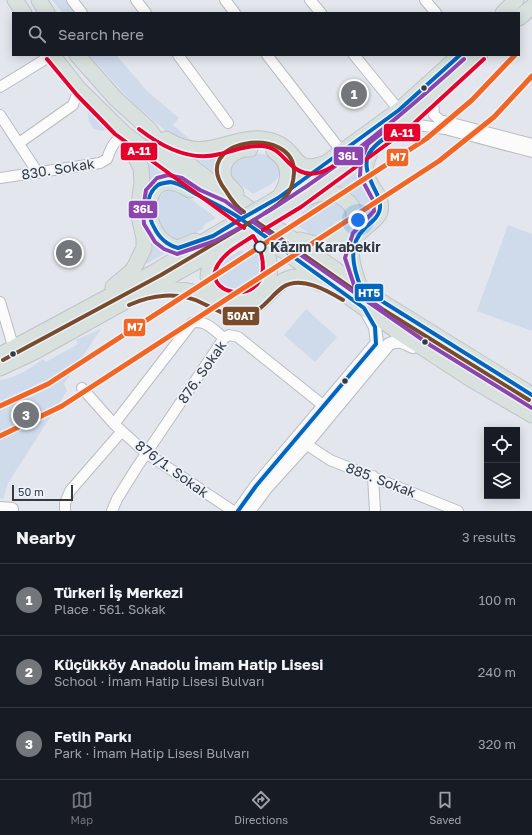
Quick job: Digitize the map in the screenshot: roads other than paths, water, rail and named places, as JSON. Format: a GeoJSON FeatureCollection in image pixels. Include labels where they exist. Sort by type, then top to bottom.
{"type":"FeatureCollection","features":[{"type":"Feature","properties":{"kind":"main road"},"geometry":{"type":"LineString","coordinates":[[15,0],[23,12]]}},
{"type":"Feature","properties":{"kind":"main road"},"geometry":{"type":"LineString","coordinates":[[39,0],[46,12]]}},
{"type":"Feature","properties":{"kind":"main road"},"geometry":{"type":"LineString","coordinates":[[520,17],[532,7]]}},
{"type":"Feature","properties":{"kind":"main road"},"geometry":{"type":"LineString","coordinates":[[53,56],[79,89],[125,134],[257,232],[364,308],[470,378],[532,414]]}},
{"type":"Feature","properties":{"kind":"main road"},"geometry":{"type":"LineString","coordinates":[[78,56],[116,99],[148,129],[156,139],[185,162],[361,288],[532,395]]}},
{"type":"Feature","properties":{"kind":"main road"},"geometry":{"type":"LineString","coordinates":[[0,368],[36,351],[232,242],[297,202],[372,148],[459,56]]}},
{"type":"Feature","properties":{"kind":"main road"},"geometry":{"type":"LineString","coordinates":[[7,352],[184,255],[213,236],[278,198],[342,152],[433,98],[479,56]]}},
{"type":"Feature","properties":{"kind":"main road"},"geometry":{"type":"LineString","coordinates":[[148,129],[173,144],[188,149],[212,150],[243,140],[265,140],[282,145],[302,166],[313,168],[326,163]]}},
{"type":"Feature","properties":{"kind":"main road"},"geometry":{"type":"LineString","coordinates":[[95,305],[108,290],[133,270],[144,248],[144,238],[138,212],[142,182],[141,168],[125,134]]}},
{"type":"Feature","properties":{"kind":"main road"},"geometry":{"type":"LineString","coordinates":[[361,288],[351,257],[353,246],[358,236],[377,218],[380,212],[379,198],[366,171],[367,162],[372,148]]}},
{"type":"Feature","properties":{"kind":"main road"},"geometry":{"type":"LineString","coordinates":[[243,204],[226,182],[223,172],[226,160],[232,154],[246,149],[274,151],[286,162],[288,170],[287,182],[285,189],[278,198]]}},
{"type":"Feature","properties":{"kind":"main road"},"geometry":{"type":"LineString","coordinates":[[213,236],[200,239],[178,248],[168,244],[158,234],[150,222],[149,210],[151,194],[161,183],[172,182],[179,184],[197,195],[222,206]]}},
{"type":"Feature","properties":{"kind":"main road"},"geometry":{"type":"LineString","coordinates":[[292,240],[320,245],[327,244],[345,234],[352,226],[355,218],[354,210],[350,204],[333,193],[319,194],[297,202]]}},
{"type":"Feature","properties":{"kind":"main road"},"geometry":{"type":"LineString","coordinates":[[232,242],[214,259],[210,268],[209,276],[216,291],[226,298],[242,299],[257,293],[268,279],[270,270],[268,254],[257,232]]}},
{"type":"Feature","properties":{"kind":"main road"},"geometry":{"type":"LineString","coordinates":[[138,294],[166,290],[184,290],[201,295],[226,308],[242,310],[262,301],[279,283],[291,278],[306,277],[322,284],[334,286]]}},
{"type":"Feature","properties":{"kind":"street"},"geometry":{"type":"LineString","coordinates":[[72,0],[81,12]]}},
{"type":"Feature","properties":{"kind":"street"},"geometry":{"type":"LineString","coordinates":[[136,0],[145,12]]}},
{"type":"Feature","properties":{"kind":"street"},"geometry":{"type":"LineString","coordinates":[[225,0],[234,12]]}},
{"type":"Feature","properties":{"kind":"street"},"geometry":{"type":"LineString","coordinates":[[310,0],[320,12]]}},
{"type":"Feature","properties":{"kind":"street"},"geometry":{"type":"LineString","coordinates":[[425,0],[435,12]]}},
{"type":"Feature","properties":{"kind":"street"},"geometry":{"type":"LineString","coordinates":[[0,87],[50,56]]}},
{"type":"Feature","properties":{"kind":"street"},"geometry":{"type":"LineString","coordinates":[[179,56],[228,123]]}},
{"type":"Feature","properties":{"kind":"street"},"geometry":{"type":"LineString","coordinates":[[268,56],[342,152]]}},
{"type":"Feature","properties":{"kind":"street"},"geometry":{"type":"LineString","coordinates":[[355,56],[402,116],[532,152]]}},
{"type":"Feature","properties":{"kind":"street"},"geometry":{"type":"LineString","coordinates":[[19,143],[73,105],[79,89]]}},
{"type":"Feature","properties":{"kind":"street"},"geometry":{"type":"LineString","coordinates":[[433,98],[434,115],[440,120],[532,144]]}},
{"type":"Feature","properties":{"kind":"street"},"geometry":{"type":"LineString","coordinates":[[0,115],[38,173]]}},
{"type":"Feature","properties":{"kind":"street","name":"830. Sokak"},"geometry":{"type":"LineString","coordinates":[[0,178],[100,163],[107,159],[111,147],[117,139],[125,134]]}},
{"type":"Feature","properties":{"kind":"street"},"geometry":{"type":"LineString","coordinates":[[0,302],[7,352]]}},
{"type":"Feature","properties":{"kind":"street"},"geometry":{"type":"LineString","coordinates":[[364,308],[375,328],[378,349]]}},
{"type":"Feature","properties":{"kind":"street"},"geometry":{"type":"LineString","coordinates":[[65,511],[65,503],[70,491],[118,427],[192,323],[198,321],[207,325],[224,338]]}},
{"type":"Feature","properties":{"kind":"street","name":"876. Sokak"},"geometry":{"type":"LineString","coordinates":[[112,511],[117,499],[146,453],[224,338],[229,335],[238,337],[324,406]]}},
{"type":"Feature","properties":{"kind":"street"},"geometry":{"type":"LineString","coordinates":[[249,511],[302,441],[378,349],[397,341],[427,350]]}},
{"type":"Feature","properties":{"kind":"street","name":"876/1. Sokak"},"geometry":{"type":"LineString","coordinates":[[82,388],[118,427],[146,453],[233,511]]}},
{"type":"Feature","properties":{"kind":"street"},"geometry":{"type":"LineString","coordinates":[[238,511],[256,486],[302,441],[324,406],[339,396]]}},
{"type":"Feature","properties":{"kind":"street","name":"885. Sokak"},"geometry":{"type":"LineString","coordinates":[[302,441],[330,460],[458,511]]}},
{"type":"Feature","properties":{"kind":"street"},"geometry":{"type":"LineString","coordinates":[[373,476],[375,511]]}},
{"type":"Feature","properties":{"kind":"place","name":"Türkeri İş Merkezi"},"geometry":{"type":"Point","coordinates":[354,94]}},
{"type":"Feature","properties":{"kind":"place","name":"Kâzım Karabekir"},"geometry":{"type":"Point","coordinates":[260,247]}},
{"type":"Feature","properties":{"kind":"place","name":"Küçükköy Anadolu İmam Hatip Lisesi"},"geometry":{"type":"Point","coordinates":[69,253]}},
{"type":"Feature","properties":{"kind":"place","name":"Fetih Parkı"},"geometry":{"type":"Point","coordinates":[26,415]}}]}
